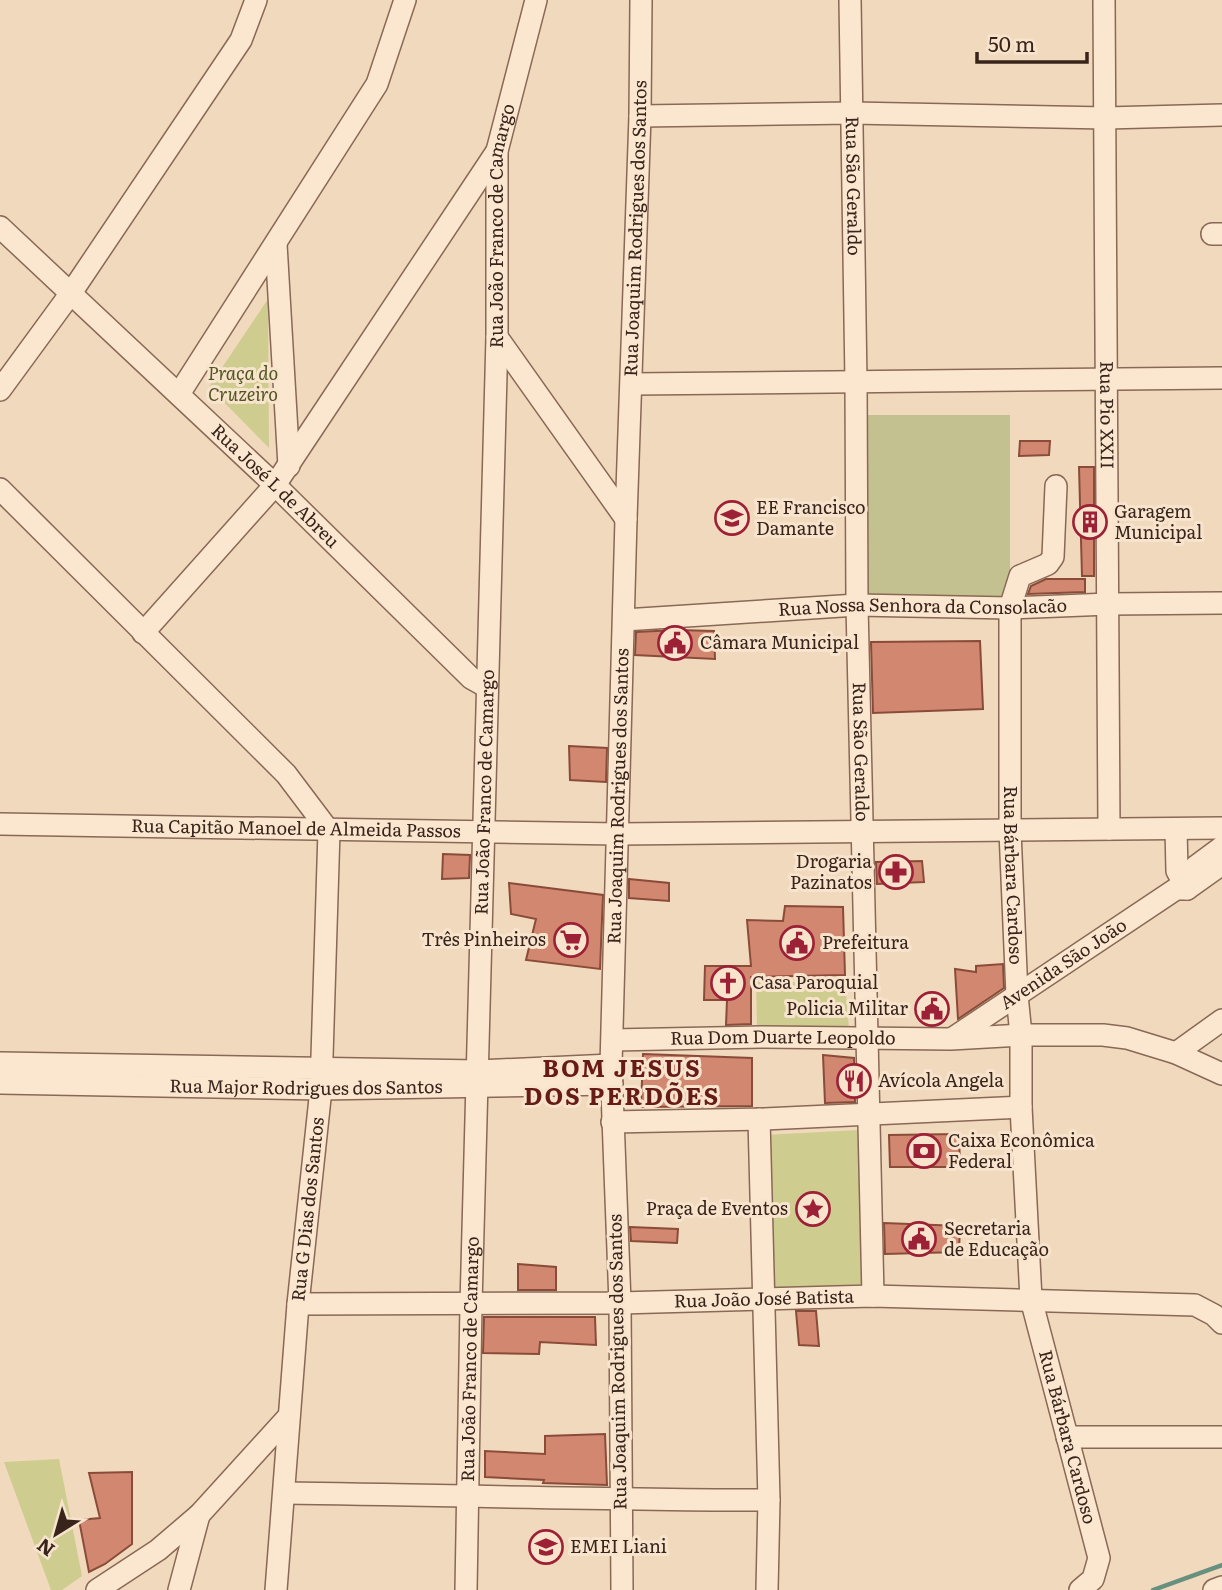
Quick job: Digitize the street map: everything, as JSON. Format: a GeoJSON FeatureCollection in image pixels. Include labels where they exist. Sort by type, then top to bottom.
{"type":"FeatureCollection","features":[{"type":"Feature","properties":{"kind":"street"},"geometry":{"type":"LineString","coordinates":[[0,390],[71,293],[241,40],[256,0]]}},
{"type":"Feature","properties":{"kind":"street"},"geometry":{"type":"LineString","coordinates":[[179,394],[377,84],[405,0]]}},
{"type":"Feature","properties":{"kind":"street","name":"Rua João Franco de Camargo"},"geometry":{"type":"LineString","coordinates":[[466,1590],[497,337],[498,151],[536,0]]}},
{"type":"Feature","properties":{"kind":"street","name":"Rua Joaquim Rodrigues dos Santos"},"geometry":{"type":"LineString","coordinates":[[622,1590],[620,1303],[611,1075],[640,116],[641,0]]}},
{"type":"Feature","properties":{"kind":"street","name":"Rua São Geraldo"},"geometry":{"type":"LineString","coordinates":[[850,0],[861,832],[873,1296]]}},
{"type":"Feature","properties":{"kind":"street","name":"Rua Pio XXII"},"geometry":{"type":"LineString","coordinates":[[1104,0],[1109,829]]}},
{"type":"Feature","properties":{"kind":"street"},"geometry":{"type":"LineString","coordinates":[[640,116],[852,113],[1106,118],[1222,115]]}},
{"type":"Feature","properties":{"kind":"street"},"geometry":{"type":"LineString","coordinates":[[143,633],[289,466],[498,151]]}},
{"type":"Feature","properties":{"kind":"street","name":"Rua José L de Abreu"},"geometry":{"type":"LineString","coordinates":[[0,228],[275,485],[471,678],[488,687]]}},
{"type":"Feature","properties":{"kind":"street"},"geometry":{"type":"LineString","coordinates":[[276,244],[289,466]]}},
{"type":"Feature","properties":{"kind":"street"},"geometry":{"type":"LineString","coordinates":[[497,337],[626,519]]}},
{"type":"Feature","properties":{"kind":"street"},"geometry":{"type":"LineString","coordinates":[[632,384],[1222,378]]}},
{"type":"Feature","properties":{"kind":"street","name":"Rua Bárbara Cardoso"},"geometry":{"type":"LineString","coordinates":[[1056,486],[1053,558],[1048,564],[1020,576],[1010,608],[1010,831],[1031,1299],[1099,1558],[1093,1579],[1080,1590]]}},
{"type":"Feature","properties":{"kind":"street"},"geometry":{"type":"LineString","coordinates":[[0,489],[286,774],[330,831]]}},
{"type":"Feature","properties":{"kind":"street","name":"Rua Nossa Senhora da Consolacão"},"geometry":{"type":"LineString","coordinates":[[624,620],[857,605],[1010,608],[1222,603]]}},
{"type":"Feature","properties":{"kind":"street","name":"Rua Capitão Manoel de Almeida Passos"},"geometry":{"type":"LineString","coordinates":[[0,824],[485,834],[1222,828]]}},
{"type":"Feature","properties":{"kind":"street"},"geometry":{"type":"LineString","coordinates":[[1176,829],[1177,871],[1181,885]]}},
{"type":"Feature","properties":{"kind":"street","name":"Rua G Dias dos Santos"},"geometry":{"type":"LineString","coordinates":[[276,1590],[298,1304],[321,1079],[330,831]]}},
{"type":"Feature","properties":{"kind":"street","name":"Avenida São João"},"geometry":{"type":"LineString","coordinates":[[1181,885],[1222,847]]}},
{"type":"Feature","properties":{"kind":"street","name":"Avenida São João"},"geometry":{"type":"LineString","coordinates":[[951,1039],[1181,885],[1222,864]]}},
{"type":"Feature","properties":{"kind":"street"},"geometry":{"type":"LineString","coordinates":[[1176,1053],[1222,1020]]}},
{"type":"Feature","properties":{"kind":"street","name":"Rua Dom Duarte Leopoldo"},"geometry":{"type":"LineString","coordinates":[[613,1040],[1115,1036],[1176,1053],[1222,1074]]}},
{"type":"Feature","properties":{"kind":"street","name":"Rua Major Rodrigues dos Santos"},"geometry":{"type":"LineString","coordinates":[[0,1063],[321,1079]]}},
{"type":"Feature","properties":{"kind":"street","name":"Rua Major Rodrigues dos Santos"},"geometry":{"type":"LineString","coordinates":[[0,1083],[611,1075]]}},
{"type":"Feature","properties":{"kind":"street"},"geometry":{"type":"LineString","coordinates":[[612,1122],[759,1119],[1021,1107]]}},
{"type":"Feature","properties":{"kind":"street"},"geometry":{"type":"LineString","coordinates":[[759,1119],[769,1500],[767,1590]]}},
{"type":"Feature","properties":{"kind":"street","name":"Rua João José Batista"},"geometry":{"type":"LineString","coordinates":[[298,1304],[471,1305],[765,1301],[873,1296],[1031,1299],[1195,1305],[1222,1323]]}},
{"type":"Feature","properties":{"kind":"street"},"geometry":{"type":"LineString","coordinates":[[97,1590],[158,1550],[199,1516],[289,1416]]}},
{"type":"Feature","properties":{"kind":"street"},"geometry":{"type":"LineString","coordinates":[[1067,1437],[1222,1437]]}},
{"type":"Feature","properties":{"kind":"street"},"geometry":{"type":"LineString","coordinates":[[285,1493],[621,1500],[769,1500]]}},
{"type":"Feature","properties":{"kind":"street"},"geometry":{"type":"LineString","coordinates":[[179,1590],[199,1516]]}},
{"type":"Feature","properties":{"kind":"street"},"geometry":{"type":"LineString","coordinates":[[1214,1590],[1222,1587]]}},
{"type":"Feature","properties":{"kind":"green space","name":"Praça do Cruzeiro"},"geometry":{"type":"Polygon","coordinates":[[[268,299],[269,448],[209,387],[268,299]]]}},
{"type":"Feature","properties":{"kind":"green space"},"geometry":{"type":"Polygon","coordinates":[[[756,982],[845,982],[849,1029],[757,1026],[756,982]]]}},
{"type":"Feature","properties":{"kind":"green space","name":"Praça de Eventos"},"geometry":{"type":"Polygon","coordinates":[[[859,1130],[865,1284],[763,1289],[763,1135],[859,1130]]]}},
{"type":"Feature","properties":{"kind":"green space"},"geometry":{"type":"Polygon","coordinates":[[[59,1459],[82,1576],[62,1590],[51,1590],[4,1462],[59,1459]]]}},
{"type":"Feature","properties":{"kind":"shaded area"},"geometry":{"type":"Polygon","coordinates":[[[864,415],[1010,415],[1010,599],[862,601],[864,415]]]}},
{"type":"Feature","properties":{"kind":"building"},"geometry":{"type":"Polygon","coordinates":[[[1020,441],[1050,441],[1049,455],[1019,456],[1020,441]]]}},
{"type":"Feature","properties":{"kind":"building","name":"Garagem Municipal"},"geometry":{"type":"Polygon","coordinates":[[[1079,467],[1094,467],[1094,576],[1082,576],[1079,467]]]}},
{"type":"Feature","properties":{"kind":"building"},"geometry":{"type":"Polygon","coordinates":[[[1046,579],[1085,579],[1085,592],[1028,594],[1031,586],[1046,579]]]}},
{"type":"Feature","properties":{"kind":"building","name":"Câmara Municipal"},"geometry":{"type":"Polygon","coordinates":[[[714,631],[715,659],[635,655],[636,632],[714,631]]]}},
{"type":"Feature","properties":{"kind":"building"},"geometry":{"type":"Polygon","coordinates":[[[980,641],[983,709],[873,713],[871,642],[980,641]]]}},
{"type":"Feature","properties":{"kind":"building"},"geometry":{"type":"Polygon","coordinates":[[[569,746],[607,748],[606,782],[570,780],[569,746]]]}},
{"type":"Feature","properties":{"kind":"building"},"geometry":{"type":"Polygon","coordinates":[[[443,854],[470,855],[469,878],[442,879],[443,854]]]}},
{"type":"Feature","properties":{"kind":"building","name":"Drogaria Pazinatos"},"geometry":{"type":"Polygon","coordinates":[[[922,861],[924,882],[877,884],[876,862],[922,861]]]}},
{"type":"Feature","properties":{"kind":"building"},"geometry":{"type":"Polygon","coordinates":[[[629,879],[669,883],[669,901],[629,898],[629,879]]]}},
{"type":"Feature","properties":{"kind":"building","name":"Três Pinheiros"},"geometry":{"type":"Polygon","coordinates":[[[509,883],[603,895],[600,969],[526,960],[536,919],[511,914],[509,883]]]}},
{"type":"Feature","properties":{"kind":"building","name":"Prefeitura"},"geometry":{"type":"Polygon","coordinates":[[[785,906],[843,907],[845,975],[751,977],[751,1024],[726,1025],[727,1000],[704,1000],[705,966],[751,966],[747,920],[783,921],[785,906]]]}},
{"type":"Feature","properties":{"kind":"building"},"geometry":{"type":"Polygon","coordinates":[[[1003,964],[1004,988],[958,1019],[955,969],[976,972],[976,966],[1003,964]]]}},
{"type":"Feature","properties":{"kind":"building"},"geometry":{"type":"Polygon","coordinates":[[[643,1054],[752,1058],[752,1106],[641,1107],[643,1054]]]}},
{"type":"Feature","properties":{"kind":"building"},"geometry":{"type":"Polygon","coordinates":[[[823,1055],[854,1058],[855,1102],[825,1103],[823,1055]]]}},
{"type":"Feature","properties":{"kind":"building","name":"Caixa Econômica Federal"},"geometry":{"type":"Polygon","coordinates":[[[959,1134],[960,1167],[890,1167],[889,1135],[959,1134]]]}},
{"type":"Feature","properties":{"kind":"building","name":"Secretaria de Educação"},"geometry":{"type":"Polygon","coordinates":[[[884,1223],[960,1226],[959,1252],[885,1254],[884,1223]]]}},
{"type":"Feature","properties":{"kind":"building"},"geometry":{"type":"Polygon","coordinates":[[[630,1227],[678,1229],[677,1243],[631,1241],[630,1227]]]}},
{"type":"Feature","properties":{"kind":"building"},"geometry":{"type":"Polygon","coordinates":[[[518,1264],[556,1267],[556,1290],[518,1290],[518,1264]]]}},
{"type":"Feature","properties":{"kind":"building"},"geometry":{"type":"Polygon","coordinates":[[[796,1311],[816,1311],[819,1346],[799,1345],[796,1311]]]}},
{"type":"Feature","properties":{"kind":"building"},"geometry":{"type":"Polygon","coordinates":[[[484,1317],[595,1317],[596,1345],[540,1342],[539,1354],[483,1353],[484,1317]]]}},
{"type":"Feature","properties":{"kind":"building"},"geometry":{"type":"Polygon","coordinates":[[[605,1434],[607,1485],[543,1483],[544,1480],[485,1477],[485,1451],[545,1454],[545,1436],[605,1434]]]}},
{"type":"Feature","properties":{"kind":"building"},"geometry":{"type":"Polygon","coordinates":[[[132,1472],[132,1544],[89,1572],[79,1520],[100,1518],[89,1473],[132,1472]]]}},
{"type":"Feature","properties":{"kind":"waterway"},"geometry":{"type":"LineString","coordinates":[[1153,1590],[1222,1565]]}},
{"type":"Feature","properties":{"kind":"place","name":"EE Francisco Damante"},"geometry":{"type":"Point","coordinates":[732,518]}},
{"type":"Feature","properties":{"kind":"place","name":"Garagem Municipal"},"geometry":{"type":"Point","coordinates":[1090,522]}},
{"type":"Feature","properties":{"kind":"place","name":"Câmara Municipal"},"geometry":{"type":"Point","coordinates":[675,643]}},
{"type":"Feature","properties":{"kind":"place","name":"Drogaria Pazinatos"},"geometry":{"type":"Point","coordinates":[896,872]}},
{"type":"Feature","properties":{"kind":"place","name":"Três Pinheiros"},"geometry":{"type":"Point","coordinates":[571,940]}},
{"type":"Feature","properties":{"kind":"place","name":"Prefeitura"},"geometry":{"type":"Point","coordinates":[797,943]}},
{"type":"Feature","properties":{"kind":"place","name":"Casa Paroquial"},"geometry":{"type":"Point","coordinates":[728,983]}},
{"type":"Feature","properties":{"kind":"place","name":"Policia Militar"},"geometry":{"type":"Point","coordinates":[932,1009]}},
{"type":"Feature","properties":{"kind":"place","name":"Avícola Angela"},"geometry":{"type":"Point","coordinates":[854,1081]}},
{"type":"Feature","properties":{"kind":"place","name":"Caixa Econômica Federal"},"geometry":{"type":"Point","coordinates":[924,1151]}},
{"type":"Feature","properties":{"kind":"place","name":"Praça de Eventos"},"geometry":{"type":"Point","coordinates":[813,1209]}},
{"type":"Feature","properties":{"kind":"place","name":"Secretaria de Educação"},"geometry":{"type":"Point","coordinates":[919,1239]}},
{"type":"Feature","properties":{"kind":"place","name":"EMEI Liani"},"geometry":{"type":"Point","coordinates":[546,1547]}},
{"type":"Feature","properties":{"kind":"district","name":"BOM JESUS DOS PERDÕES"},"geometry":{"type":"Point","coordinates":[622,1083]}}]}
